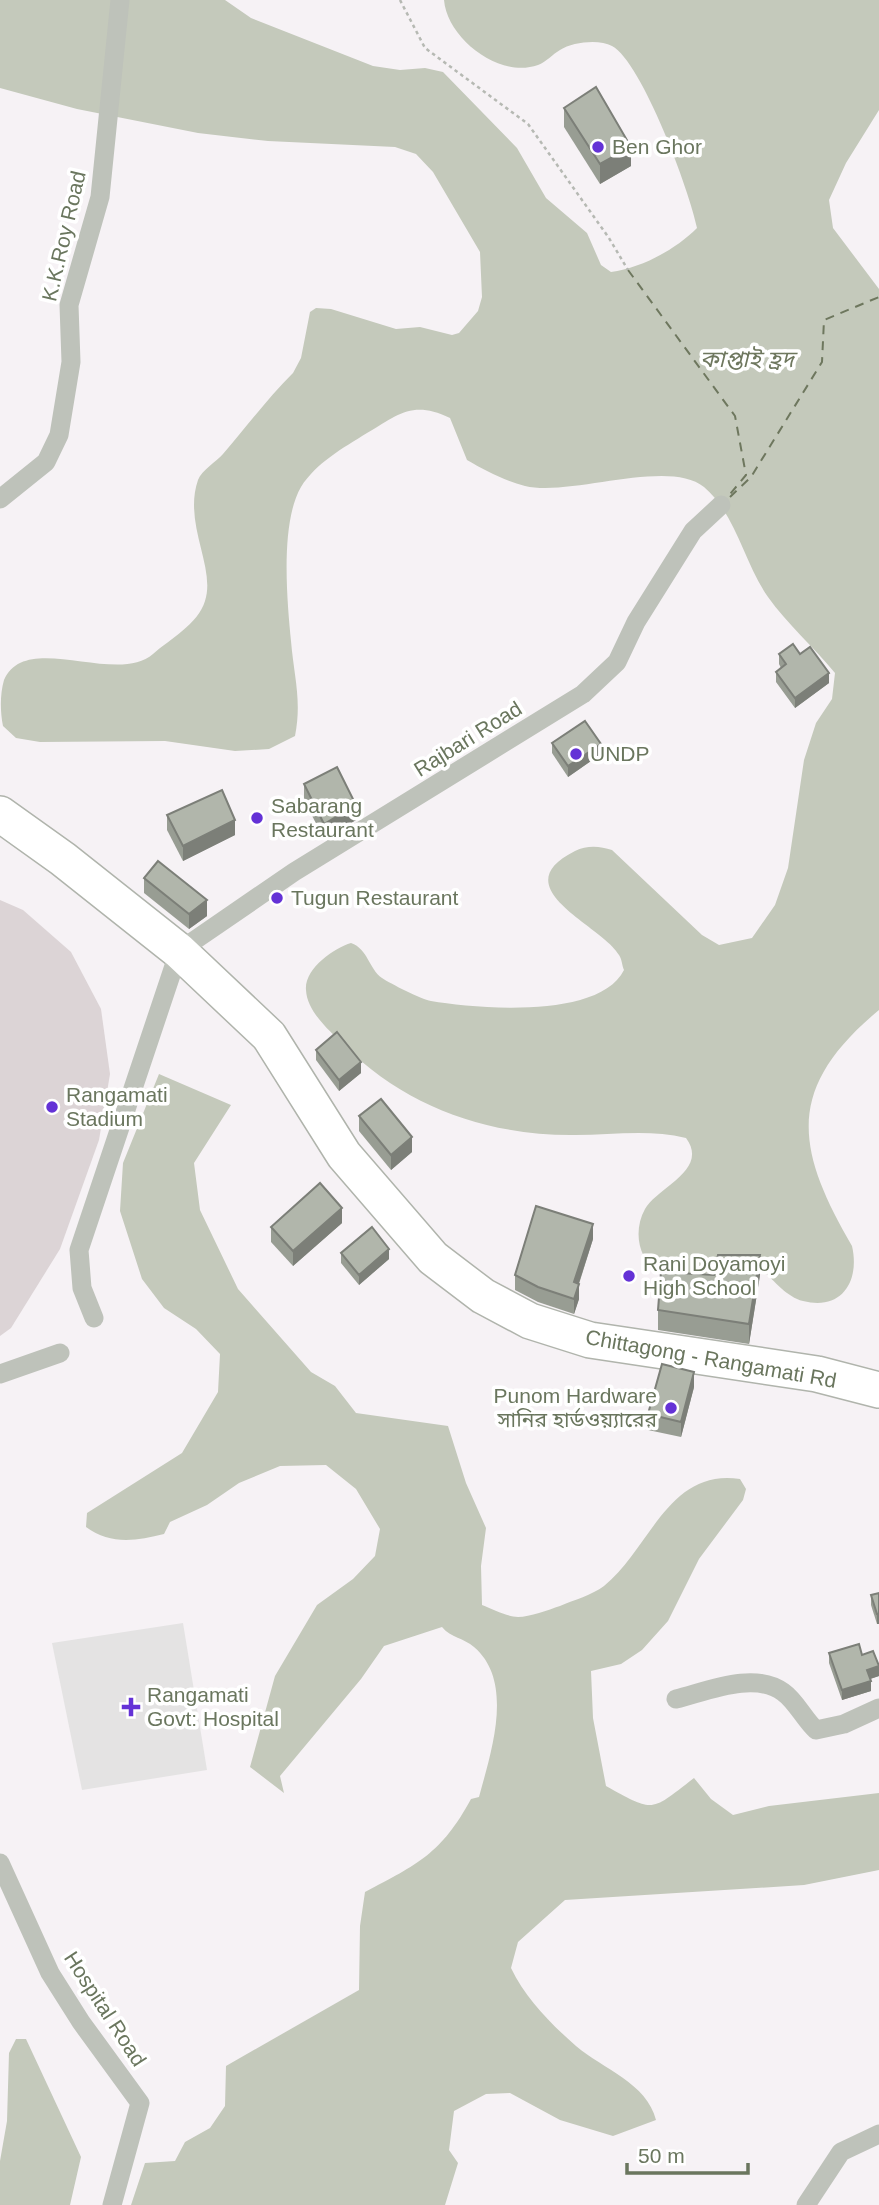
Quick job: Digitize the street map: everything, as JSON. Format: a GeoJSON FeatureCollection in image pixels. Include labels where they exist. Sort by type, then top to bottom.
{"type":"FeatureCollection","features":[{"type":"Feature","properties":{"kind":"highway","name":"Chittagong - Rangamati Rd"},"geometry":{"type":"LineString","coordinates":[[0,814],[63,859],[179,951],[269,1035],[344,1155],[433,1258],[483,1296],[530,1321],[590,1340],[817,1374],[879,1390]]}},
{"type":"Feature","properties":{"kind":"street","name":"K.K.Roy Road"},"geometry":{"type":"LineString","coordinates":[[0,499],[46,461],[59,435],[71,362],[69,305],[100,197],[120,0]]}},
{"type":"Feature","properties":{"kind":"street","name":"Rajbari Road"},"geometry":{"type":"LineString","coordinates":[[179,951],[294,872],[583,694],[617,662],[636,622],[693,531],[721,505]]}},
{"type":"Feature","properties":{"kind":"street"},"geometry":{"type":"LineString","coordinates":[[94,1318],[82,1288],[79,1250],[179,951]]}},
{"type":"Feature","properties":{"kind":"street"},"geometry":{"type":"LineString","coordinates":[[0,1374],[60,1353]]}},
{"type":"Feature","properties":{"kind":"street"},"geometry":{"type":"LineString","coordinates":[[676,1699],[759,1682],[784,1693],[802,1718],[816,1730],[844,1724],[879,1708]]}},
{"type":"Feature","properties":{"kind":"street","name":"Hospital Road"},"geometry":{"type":"LineString","coordinates":[[0,1863],[50,1973],[81,2022],[140,2102],[112,2205]]}},
{"type":"Feature","properties":{"kind":"street"},"geometry":{"type":"LineString","coordinates":[[806,2205],[841,2152],[879,2134]]}},
{"type":"Feature","properties":{"kind":"path"},"geometry":{"type":"LineString","coordinates":[[400,0],[425,48],[528,124],[609,238],[628,270]]}},
{"type":"Feature","properties":{"kind":"shaded area","name":"Rangamati Stadium"},"geometry":{"type":"Polygon","coordinates":[[[0,900],[23,910],[71,952],[101,1009],[110,1074],[99,1140],[60,1249],[11,1328],[0,1336],[0,900]]]}},
{"type":"Feature","properties":{"kind":"shaded area","name":"Rangamati Govt: Hospital"},"geometry":{"type":"Polygon","coordinates":[[[183,1623],[207,1770],[82,1790],[52,1643],[183,1623]]]}},
{"type":"Feature","properties":{"kind":"water","name":"কাপ্তাই হ্রদ"},"geometry":{"type":"Polygon","coordinates":[[[0,0],[225,0],[251,18],[373,66],[400,70],[425,68],[443,72],[517,148],[546,198],[587,233],[601,265],[611,272],[634,267],[657,257],[697,228],[675,159],[637,76],[624,57],[612,46],[600,43],[572,45],[541,64],[523,68],[492,61],[465,41],[454,28],[444,0],[879,0],[879,110],[846,163],[829,200],[833,228],[879,289],[879,1010],[849,1039],[827,1066],[814,1093],[809,1120],[811,1149],[819,1179],[852,1246],[853,1271],[845,1290],[838,1297],[817,1303],[797,1299],[785,1292],[760,1268],[721,1268],[689,1280],[669,1278],[659,1273],[644,1256],[640,1245],[640,1221],[651,1201],[679,1178],[691,1160],[692,1149],[686,1138],[645,1133],[543,1134],[511,1130],[450,1114],[421,1101],[368,1067],[320,1020],[307,998],[307,982],[315,967],[321,960],[351,943],[365,954],[382,978],[431,1001],[506,1008],[536,1007],[590,997],[611,986],[624,970],[621,958],[609,943],[563,906],[552,892],[548,879],[555,865],[575,851],[589,847],[612,850],[702,935],[719,945],[752,938],[775,905],[788,868],[804,760],[816,723],[832,699],[835,673],[768,597],[724,511],[704,487],[688,479],[667,476],[567,487],[525,486],[495,475],[467,460],[450,418],[426,410],[398,415],[322,463],[307,478],[294,502],[288,541],[287,584],[298,700],[295,736],[269,749],[235,751],[165,741],[40,742],[16,738],[3,726],[1,703],[4,680],[15,666],[31,659],[51,658],[117,665],[137,662],[153,654],[183,631],[196,617],[205,601],[207,588],[194,513],[198,480],[293,373],[301,358],[310,312],[316,308],[331,309],[396,329],[420,327],[452,335],[459,333],[478,311],[482,297],[480,252],[433,172],[416,154],[395,147],[268,141],[198,133],[77,109],[0,88],[0,0]]]}},
{"type":"Feature","properties":{"kind":"water"},"geometry":{"type":"Polygon","coordinates":[[[159,1074],[231,1105],[194,1163],[200,1210],[238,1289],[311,1372],[335,1386],[356,1413],[448,1426],[466,1483],[486,1528],[481,1566],[482,1605],[509,1616],[523,1617],[594,1592],[620,1570],[677,1498],[695,1486],[715,1479],[740,1479],[746,1489],[743,1500],[699,1559],[668,1621],[642,1650],[621,1664],[591,1671],[593,1718],[606,1786],[634,1801],[652,1805],[660,1803],[694,1778],[711,1799],[733,1815],[769,1806],[879,1793],[879,1870],[804,1885],[565,1900],[518,1942],[511,1968],[531,2000],[576,2046],[634,2086],[651,2107],[656,2120],[613,2136],[560,2120],[510,2093],[486,2094],[454,2111],[449,2150],[458,2163],[445,2205],[131,2205],[145,2163],[175,2161],[185,2142],[210,2128],[225,2106],[226,2066],[359,1990],[360,1926],[365,1892],[427,1856],[449,1833],[471,1799],[479,1797],[494,1739],[497,1698],[494,1679],[486,1662],[474,1647],[442,1627],[384,1646],[361,1679],[280,1776],[284,1793],[250,1767],[275,1676],[317,1605],[353,1579],[375,1556],[380,1529],[356,1489],[326,1465],[280,1466],[239,1483],[207,1505],[170,1522],[164,1534],[123,1540],[104,1537],[86,1527],[87,1513],[182,1453],[218,1392],[220,1354],[196,1329],[164,1308],[142,1279],[120,1211],[123,1163],[159,1074]]]}},
{"type":"Feature","properties":{"kind":"water"},"geometry":{"type":"Polygon","coordinates":[[[16,2039],[26,2039],[81,2157],[70,2205],[0,2205],[0,2161],[7,2121],[9,2053],[16,2039]]]}},
{"type":"Feature","properties":{"kind":"building"},"geometry":{"type":"Polygon","coordinates":[[[596,87],[631,147],[600,164],[564,108],[596,87]]]}},
{"type":"Feature","properties":{"kind":"building"},"geometry":{"type":"Polygon","coordinates":[[[793,644],[800,654],[810,647],[829,673],[795,698],[776,672],[786,664],[779,654],[793,644]]]}},
{"type":"Feature","properties":{"kind":"building"},"geometry":{"type":"Polygon","coordinates":[[[585,721],[601,744],[568,766],[552,743],[585,721]]]}},
{"type":"Feature","properties":{"kind":"building"},"geometry":{"type":"Polygon","coordinates":[[[337,767],[356,805],[324,824],[304,784],[337,767]]]}},
{"type":"Feature","properties":{"kind":"building"},"geometry":{"type":"Polygon","coordinates":[[[222,790],[235,820],[183,846],[167,815],[222,790]]]}},
{"type":"Feature","properties":{"kind":"building"},"geometry":{"type":"Polygon","coordinates":[[[158,861],[207,900],[189,914],[144,878],[158,861]]]}},
{"type":"Feature","properties":{"kind":"building"},"geometry":{"type":"Polygon","coordinates":[[[337,1032],[361,1062],[339,1080],[316,1050],[337,1032]]]}},
{"type":"Feature","properties":{"kind":"building"},"geometry":{"type":"Polygon","coordinates":[[[381,1099],[412,1137],[391,1155],[359,1116],[381,1099]]]}},
{"type":"Feature","properties":{"kind":"building"},"geometry":{"type":"Polygon","coordinates":[[[320,1183],[342,1208],[293,1251],[271,1227],[320,1183]]]}},
{"type":"Feature","properties":{"kind":"building"},"geometry":{"type":"Polygon","coordinates":[[[536,1206],[593,1224],[574,1282],[579,1284],[574,1299],[538,1287],[515,1275],[536,1206]]]}},
{"type":"Feature","properties":{"kind":"building"},"geometry":{"type":"Polygon","coordinates":[[[372,1227],[389,1249],[359,1275],[341,1253],[372,1227]]]}},
{"type":"Feature","properties":{"kind":"building"},"geometry":{"type":"Polygon","coordinates":[[[718,1255],[760,1255],[749,1324],[658,1310],[661,1272],[714,1275],[718,1255]]]}},
{"type":"Feature","properties":{"kind":"building","name":"Punom Hardware সানির হার্ডওয়্যারের"},"geometry":{"type":"Polygon","coordinates":[[[662,1364],[694,1372],[681,1422],[648,1414],[662,1364]]]}},
{"type":"Feature","properties":{"kind":"building"},"geometry":{"type":"Polygon","coordinates":[[[879,1593],[879,1614],[877,1614],[871,1595],[879,1593]]]}},
{"type":"Feature","properties":{"kind":"building"},"geometry":{"type":"Polygon","coordinates":[[[859,1644],[862,1655],[873,1651],[879,1666],[867,1670],[871,1681],[842,1690],[829,1653],[859,1644]]]}},
{"type":"Feature","properties":{"kind":"ferry route"},"geometry":{"type":"LineString","coordinates":[[628,270],[735,416],[746,475],[726,499]]}},
{"type":"Feature","properties":{"kind":"ferry route"},"geometry":{"type":"LineString","coordinates":[[730,497],[751,477],[822,362],[824,320],[879,297]]}},
{"type":"Feature","properties":{"kind":"place","name":"Ben Ghor"},"geometry":{"type":"Point","coordinates":[598,147]}},
{"type":"Feature","properties":{"kind":"place","name":"UNDP"},"geometry":{"type":"Point","coordinates":[576,754]}},
{"type":"Feature","properties":{"kind":"place","name":"Sabarang Restaurant"},"geometry":{"type":"Point","coordinates":[257,818]}},
{"type":"Feature","properties":{"kind":"place","name":"Tugun Restaurant"},"geometry":{"type":"Point","coordinates":[277,898]}},
{"type":"Feature","properties":{"kind":"place","name":"Rangamati Stadium"},"geometry":{"type":"Point","coordinates":[52,1107]}},
{"type":"Feature","properties":{"kind":"place","name":"Rani Doyamoyi High School"},"geometry":{"type":"Point","coordinates":[629,1276]}},
{"type":"Feature","properties":{"kind":"place","name":"Punom Hardware সানির হার্ডওয়্যারের"},"geometry":{"type":"Point","coordinates":[671,1408]}},
{"type":"Feature","properties":{"kind":"place","name":"Rangamati Govt: Hospital"},"geometry":{"type":"Point","coordinates":[131,1707]}}]}
